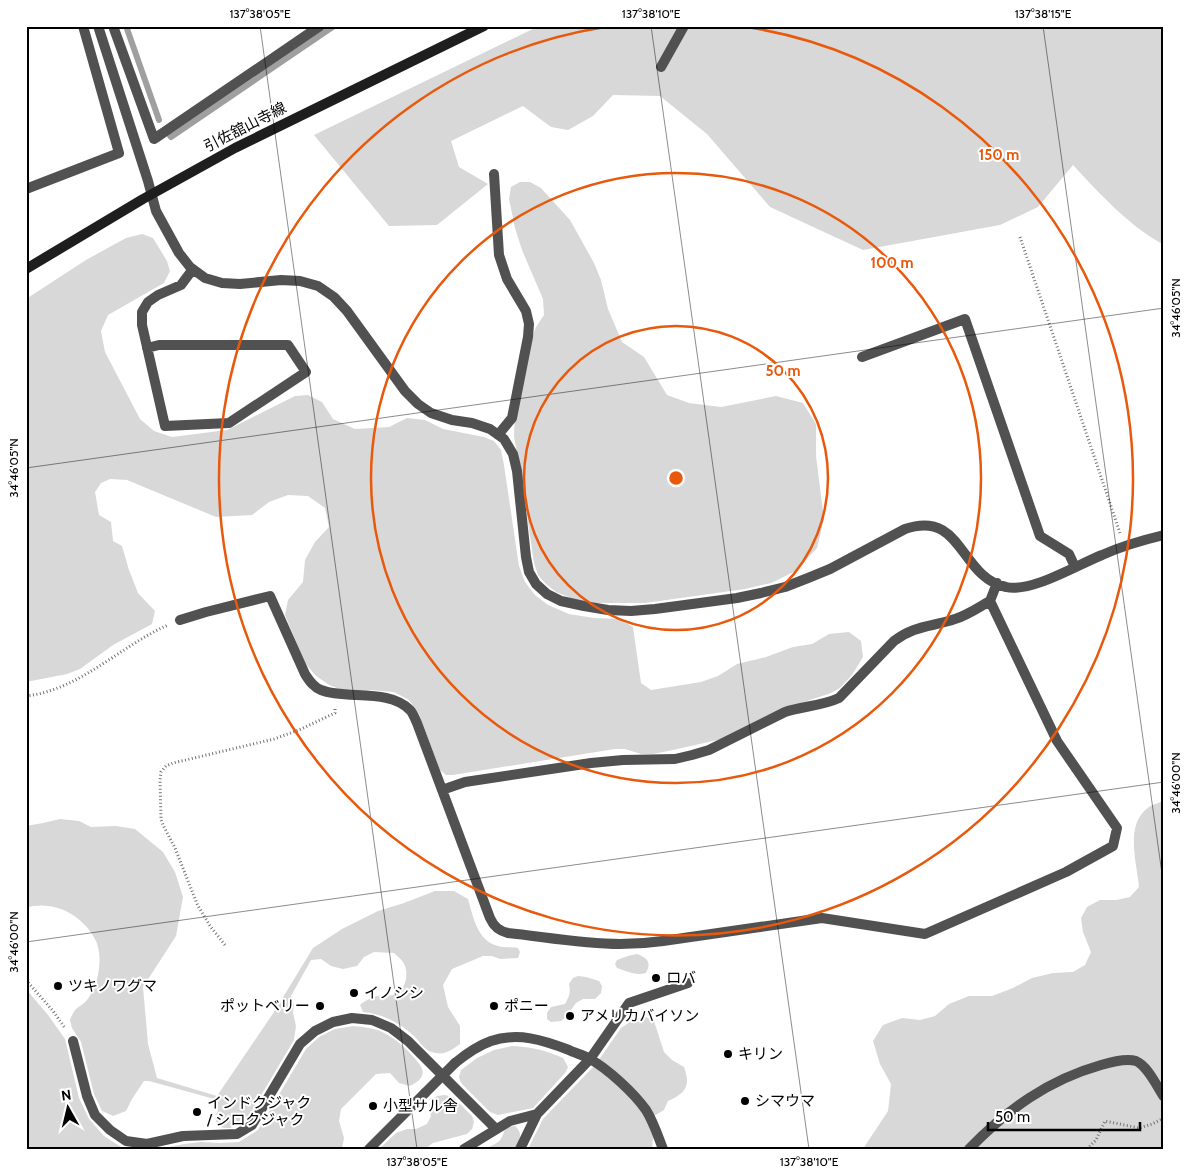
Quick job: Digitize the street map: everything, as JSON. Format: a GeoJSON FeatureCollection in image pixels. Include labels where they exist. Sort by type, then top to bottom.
{"type":"FeatureCollection","features":[{"type":"Feature","properties":{"kind":"main road","name":"引佐舘山寺線"},"geometry":{"type":"LineString","coordinates":[[26,269],[151,194],[235,148],[484,26]]}},
{"type":"Feature","properties":{"kind":"street"},"geometry":{"type":"LineString","coordinates":[[26,189],[119,152],[84,26]]}},
{"type":"Feature","properties":{"kind":"street"},"geometry":{"type":"LineString","coordinates":[[98,26],[156,211],[178,253],[193,269],[205,278],[222,283],[240,284],[300,280],[318,286],[334,296],[347,311],[405,390],[418,404],[431,413],[490,429],[504,439],[513,454],[517,471],[529,572],[536,584],[547,594],[561,601],[600,609],[632,611],[761,593],[785,587],[808,578],[905,529],[917,525],[930,525],[942,529],[952,537],[978,571],[990,581],[1006,587],[1022,588],[1124,546],[1164,535]]}},
{"type":"Feature","properties":{"kind":"street"},"geometry":{"type":"LineString","coordinates":[[113,26],[154,139],[320,26]]}},
{"type":"Feature","properties":{"kind":"street"},"geometry":{"type":"LineString","coordinates":[[661,67],[684,26]]}},
{"type":"Feature","properties":{"kind":"street"},"geometry":{"type":"LineString","coordinates":[[494,174],[499,255],[507,279],[526,311],[529,324],[512,418],[498,435]]}},
{"type":"Feature","properties":{"kind":"street"},"geometry":{"type":"LineString","coordinates":[[147,348],[159,346],[288,345],[306,372],[229,423],[165,426],[147,348],[142,325],[142,312],[148,302],[158,295],[181,285],[193,269]]}},
{"type":"Feature","properties":{"kind":"street"},"geometry":{"type":"LineString","coordinates":[[862,357],[965,319],[1040,536],[1070,554],[1075,566]]}},
{"type":"Feature","properties":{"kind":"street"},"geometry":{"type":"LineString","coordinates":[[442,790],[465,782],[591,763],[675,759],[709,750],[785,712],[829,703],[838,698],[902,635],[955,619],[973,611],[990,601],[997,583]]}},
{"type":"Feature","properties":{"kind":"street"},"geometry":{"type":"LineString","coordinates":[[180,620],[270,596],[304,674],[311,683],[320,690],[384,697],[398,701],[410,710],[417,723],[494,926],[500,931],[508,933],[620,944],[663,941],[822,918],[925,934],[1066,872],[1113,846],[1117,828],[1057,741],[990,601]]}},
{"type":"Feature","properties":{"kind":"street"},"geometry":{"type":"LineString","coordinates":[[520,1149],[537,1114],[590,1059],[629,1003],[688,983]]}},
{"type":"Feature","properties":{"kind":"street"},"geometry":{"type":"LineString","coordinates":[[73,1040],[87,1096],[95,1115],[110,1130],[126,1141],[147,1144],[182,1136],[237,1134],[252,1125],[300,1044],[315,1031],[333,1022],[352,1018],[372,1020],[391,1028],[408,1041],[496,1129]]}},
{"type":"Feature","properties":{"kind":"street"},"geometry":{"type":"LineString","coordinates":[[369,1149],[455,1063],[472,1050],[491,1041],[512,1037],[533,1038],[553,1044],[590,1059],[609,1073],[632,1093],[647,1112],[663,1149]]}},
{"type":"Feature","properties":{"kind":"street"},"geometry":{"type":"LineString","coordinates":[[969,1149],[1024,1101],[1043,1088],[1085,1069],[1122,1060],[1134,1061],[1144,1066],[1164,1097]]}},
{"type":"Feature","properties":{"kind":"street"},"geometry":{"type":"LineString","coordinates":[[464,1149],[510,1120],[537,1114]]}},
{"type":"Feature","properties":{"kind":"path"},"geometry":{"type":"LineString","coordinates":[[1020,237],[1124,546]]}},
{"type":"Feature","properties":{"kind":"path"},"geometry":{"type":"LineString","coordinates":[[26,696],[49,691],[68,684],[155,631],[180,620]]}},
{"type":"Feature","properties":{"kind":"path"},"geometry":{"type":"LineString","coordinates":[[225,945],[210,926],[198,906],[175,848],[163,825],[160,812],[161,772],[166,766],[173,763],[274,739],[299,730],[335,713],[337,693]]}},
{"type":"Feature","properties":{"kind":"path"},"geometry":{"type":"LineString","coordinates":[[26,980],[53,1011],[73,1040]]}},
{"type":"Feature","properties":{"kind":"path"},"geometry":{"type":"LineString","coordinates":[[1086,1149],[1096,1140],[1105,1121],[1139,1128],[1164,1118]]}},
{"type":"Feature","properties":{"kind":"shaded area"},"geometry":{"type":"Polygon","coordinates":[[[539,26],[1164,26],[1164,245],[1127,219],[1073,165],[1038,207],[1000,225],[863,250],[770,207],[707,134],[660,96],[613,95],[593,116],[568,130],[551,127],[523,106],[451,141],[459,167],[488,184],[437,225],[389,226],[314,135],[539,26]]]}},
{"type":"Feature","properties":{"kind":"shaded area"},"geometry":{"type":"Polygon","coordinates":[[[520,182],[530,182],[541,188],[570,220],[594,263],[601,280],[608,309],[622,342],[644,357],[667,395],[689,403],[721,407],[776,396],[803,403],[816,424],[816,456],[824,519],[817,548],[796,571],[771,583],[745,589],[645,603],[595,603],[573,599],[556,592],[538,575],[534,563],[514,437],[515,408],[524,358],[536,327],[544,315],[543,299],[522,250],[509,199],[511,187],[520,182]]]}},
{"type":"Feature","properties":{"kind":"shaded area"},"geometry":{"type":"Polygon","coordinates":[[[142,234],[153,238],[167,261],[170,271],[164,283],[108,315],[101,331],[105,352],[140,419],[154,431],[172,437],[227,430],[295,396],[308,395],[322,402],[333,419],[355,429],[389,427],[407,418],[425,420],[443,429],[484,437],[494,441],[501,450],[519,566],[525,582],[535,595],[548,605],[569,614],[619,619],[633,627],[641,683],[651,690],[701,682],[718,676],[737,664],[766,657],[793,647],[812,644],[829,634],[849,632],[861,641],[863,657],[852,675],[840,688],[831,693],[786,708],[722,739],[653,754],[641,754],[625,749],[615,749],[446,775],[440,770],[419,714],[409,700],[394,692],[371,690],[345,691],[329,685],[315,675],[305,663],[285,615],[288,600],[303,582],[305,560],[315,542],[329,527],[325,508],[308,496],[288,495],[269,502],[252,515],[216,517],[127,480],[110,479],[101,483],[95,492],[99,515],[111,522],[113,541],[122,546],[138,593],[155,611],[152,624],[113,645],[80,669],[67,674],[26,682],[26,299],[86,260],[126,238],[142,234]]]}},
{"type":"Feature","properties":{"kind":"shaded area"},"geometry":{"type":"Polygon","coordinates":[[[1164,801],[1164,1149],[863,1149],[888,1111],[891,1084],[880,1064],[873,1041],[883,1025],[902,1018],[920,1020],[935,1016],[949,1004],[969,996],[992,996],[1032,978],[1053,973],[1073,972],[1085,965],[1091,952],[1083,932],[1081,918],[1087,907],[1100,900],[1116,900],[1130,897],[1139,887],[1134,833],[1141,814],[1154,804],[1164,801]]]}},
{"type":"Feature","properties":{"kind":"shaded area"},"geometry":{"type":"Polygon","coordinates":[[[60,819],[79,821],[91,827],[116,826],[135,829],[163,852],[175,872],[183,897],[176,936],[143,987],[148,1044],[157,1078],[217,1096],[274,1012],[313,948],[342,929],[378,911],[435,891],[454,891],[468,899],[474,920],[485,939],[498,946],[518,948],[520,952],[518,958],[500,959],[492,956],[483,956],[452,969],[443,985],[448,1007],[460,1026],[460,1044],[450,1051],[443,1053],[427,1050],[415,1037],[397,1023],[363,1012],[360,1005],[366,1001],[379,996],[393,995],[404,986],[406,981],[405,966],[394,953],[374,952],[364,957],[357,966],[343,969],[331,966],[321,959],[311,960],[291,996],[294,1004],[293,1012],[296,1026],[294,1040],[247,1119],[229,1128],[221,1127],[217,1125],[215,1117],[218,1110],[218,1100],[149,1081],[144,1081],[126,1111],[113,1116],[102,1111],[94,1094],[81,1042],[72,1028],[70,1020],[75,1010],[89,998],[96,984],[100,960],[96,941],[84,924],[67,912],[47,906],[26,908],[26,826],[60,819]]]}},
{"type":"Feature","properties":{"kind":"shaded area"},"geometry":{"type":"Polygon","coordinates":[[[637,954],[648,961],[649,966],[646,973],[635,974],[617,968],[615,964],[617,960],[637,954]]]}},
{"type":"Feature","properties":{"kind":"shaded area"},"geometry":{"type":"Polygon","coordinates":[[[578,976],[599,981],[602,986],[601,993],[595,999],[583,999],[576,1003],[561,1021],[551,1022],[547,1019],[547,1013],[551,1007],[565,1004],[570,990],[569,984],[573,978],[578,976]]]}},
{"type":"Feature","properties":{"kind":"shaded area"},"geometry":{"type":"Polygon","coordinates":[[[26,989],[65,1039],[79,1098],[89,1119],[104,1136],[124,1149],[26,1149],[26,989]]]}},
{"type":"Feature","properties":{"kind":"shaded area"},"geometry":{"type":"Polygon","coordinates":[[[644,1016],[654,1021],[664,1052],[672,1060],[684,1067],[687,1079],[683,1092],[668,1101],[664,1110],[654,1116],[649,1127],[653,1137],[652,1149],[528,1149],[543,1119],[596,1064],[621,1028],[633,1020],[644,1016]]]}},
{"type":"Feature","properties":{"kind":"shaded area"},"geometry":{"type":"Polygon","coordinates":[[[353,1026],[374,1029],[392,1038],[417,1060],[423,1074],[417,1082],[410,1086],[399,1083],[390,1073],[376,1074],[341,1109],[339,1121],[344,1138],[342,1149],[159,1149],[201,1142],[239,1142],[258,1130],[306,1049],[319,1037],[335,1029],[353,1026]]]}},
{"type":"Feature","properties":{"kind":"shaded area"},"geometry":{"type":"Polygon","coordinates":[[[512,1046],[533,1048],[550,1053],[563,1058],[568,1067],[565,1073],[533,1108],[498,1115],[490,1112],[461,1083],[459,1077],[461,1070],[477,1058],[494,1050],[512,1046]]]}},
{"type":"Feature","properties":{"kind":"shaded area"},"geometry":{"type":"Polygon","coordinates":[[[437,1096],[453,1097],[472,1116],[474,1122],[472,1129],[467,1134],[433,1143],[425,1149],[379,1149],[396,1133],[407,1129],[416,1129],[427,1124],[431,1116],[429,1106],[431,1100],[437,1096]]]}},
{"type":"Feature","properties":{"kind":"shaded area"},"geometry":{"type":"Polygon","coordinates":[[[515,1126],[520,1134],[515,1149],[484,1149],[499,1141],[506,1129],[515,1126]]]}},
{"type":"Feature","properties":{"kind":"waterway"},"geometry":{"type":"LineString","coordinates":[[126,26],[159,120]]}},
{"type":"Feature","properties":{"kind":"waterway"},"geometry":{"type":"LineString","coordinates":[[169,134],[171,137],[334,26]]}},
{"type":"Feature","properties":{"kind":"place","name":"ロバ"},"geometry":{"type":"Point","coordinates":[656,978]}},
{"type":"Feature","properties":{"kind":"place","name":"ツキノワグマ"},"geometry":{"type":"Point","coordinates":[58,986]}},
{"type":"Feature","properties":{"kind":"place","name":"イノシシ"},"geometry":{"type":"Point","coordinates":[354,993]}},
{"type":"Feature","properties":{"kind":"place","name":"ポットベリー"},"geometry":{"type":"Point","coordinates":[320,1006]}},
{"type":"Feature","properties":{"kind":"place","name":"ポニー"},"geometry":{"type":"Point","coordinates":[494,1006]}},
{"type":"Feature","properties":{"kind":"place","name":"アメリカバイソン"},"geometry":{"type":"Point","coordinates":[570,1016]}},
{"type":"Feature","properties":{"kind":"place","name":"キリン"},"geometry":{"type":"Point","coordinates":[728,1054]}},
{"type":"Feature","properties":{"kind":"place","name":"シマウマ"},"geometry":{"type":"Point","coordinates":[745,1101]}},
{"type":"Feature","properties":{"kind":"place","name":"小型サル舎"},"geometry":{"type":"Point","coordinates":[373,1106]}},
{"type":"Feature","properties":{"kind":"place","name":"インドクジャク / シロクジャク"},"geometry":{"type":"Point","coordinates":[197,1112]}}]}
